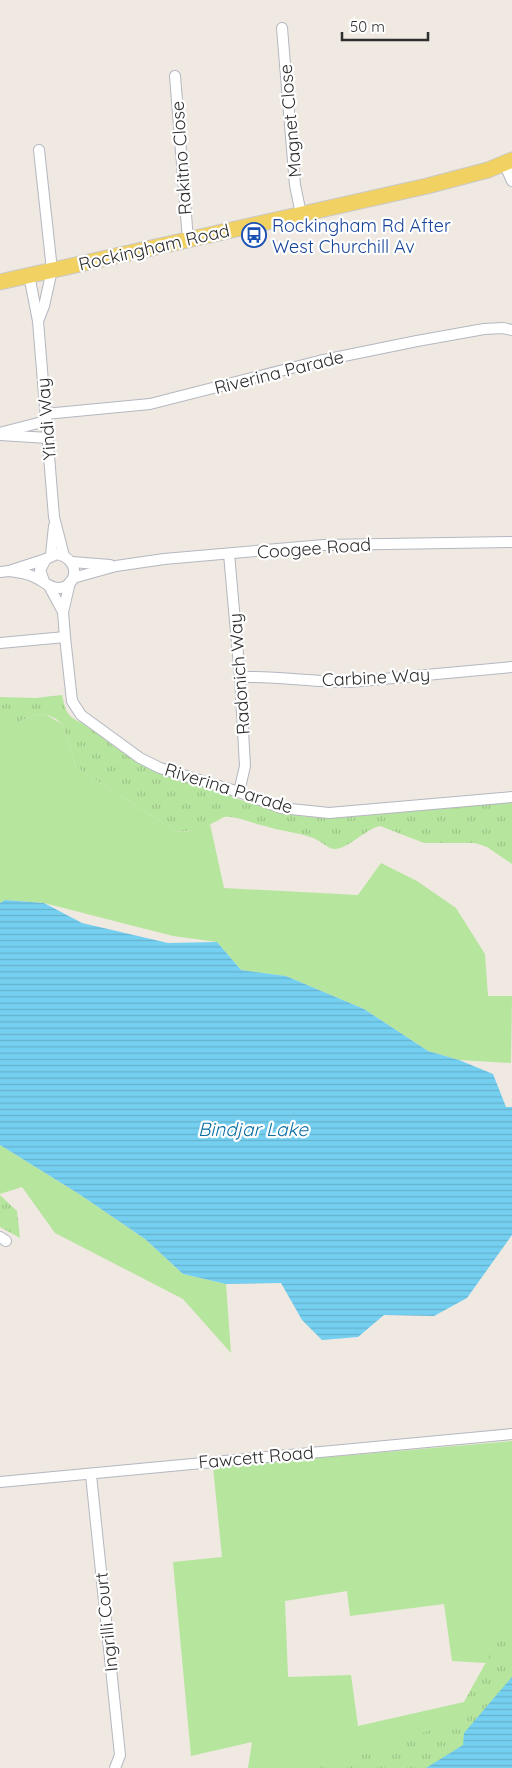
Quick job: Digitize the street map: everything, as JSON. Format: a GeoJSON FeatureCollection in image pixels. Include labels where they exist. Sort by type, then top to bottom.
{"type":"FeatureCollection","features":[{"type":"Feature","properties":{"kind":"main road","name":"Rockingham Road"},"geometry":{"type":"LineString","coordinates":[[0,282],[427,186],[488,170],[508,162]]}},
{"type":"Feature","properties":{"kind":"street","name":"Magnet Close"},"geometry":{"type":"LineString","coordinates":[[282,28],[295,185],[301,214]]}},
{"type":"Feature","properties":{"kind":"street","name":"Rakitno Close"},"geometry":{"type":"LineString","coordinates":[[175,76],[188,240]]}},
{"type":"Feature","properties":{"kind":"street","name":"Yindi Way"},"geometry":{"type":"LineString","coordinates":[[38,321],[44,306],[52,270],[39,150]]}},
{"type":"Feature","properties":{"kind":"street"},"geometry":{"type":"LineString","coordinates":[[508,162],[512,181]]}},
{"type":"Feature","properties":{"kind":"street","name":"Yindi Way"},"geometry":{"type":"LineString","coordinates":[[30,275],[38,321],[54,517],[48,557],[40,570],[63,612]]}},
{"type":"Feature","properties":{"kind":"street","name":"Riverina Parade"},"geometry":{"type":"LineString","coordinates":[[0,434],[46,418],[150,404],[319,361],[417,341],[484,329],[503,328],[512,330]]}},
{"type":"Feature","properties":{"kind":"street"},"geometry":{"type":"LineString","coordinates":[[0,434],[48,438]]}},
{"type":"Feature","properties":{"kind":"street","name":"Yindi Way"},"geometry":{"type":"LineString","coordinates":[[54,517],[68,559],[74,567],[63,612],[72,701],[81,715]]}},
{"type":"Feature","properties":{"kind":"street","name":"Coogee Road"},"geometry":{"type":"LineString","coordinates":[[72,580],[116,566],[164,559],[324,545],[512,542]]}},
{"type":"Feature","properties":{"kind":"street"},"geometry":{"type":"LineString","coordinates":[[4,571],[57,554],[68,559]]}},
{"type":"Feature","properties":{"kind":"street","name":"Radonich Way"},"geometry":{"type":"LineString","coordinates":[[228,554],[240,677],[245,766],[238,792]]}},
{"type":"Feature","properties":{"kind":"street","name":"Coogee Road"},"geometry":{"type":"LineString","coordinates":[[68,559],[116,566]]}},
{"type":"Feature","properties":{"kind":"street"},"geometry":{"type":"LineString","coordinates":[[4,571],[31,575],[46,584],[61,588],[72,580]]}},
{"type":"Feature","properties":{"kind":"street"},"geometry":{"type":"LineString","coordinates":[[0,643],[65,637]]}},
{"type":"Feature","properties":{"kind":"street","name":"Carbine Way"},"geometry":{"type":"LineString","coordinates":[[240,677],[270,676],[329,682],[350,682],[512,667]]}},
{"type":"Feature","properties":{"kind":"street","name":"Riverina Parade"},"geometry":{"type":"LineString","coordinates":[[81,715],[140,758],[281,808],[330,813],[512,797]]}},
{"type":"Feature","properties":{"kind":"street","name":"Fawcett Road"},"geometry":{"type":"LineString","coordinates":[[0,1482],[512,1434]]}},
{"type":"Feature","properties":{"kind":"street","name":"Ingrilli Court"},"geometry":{"type":"LineString","coordinates":[[90,1475],[120,1755],[115,1768]]}},
{"type":"Feature","properties":{"kind":"green space"},"geometry":{"type":"Polygon","coordinates":[[[62,695],[66,709],[73,718],[145,767],[261,807],[297,815],[338,818],[512,802],[512,864],[487,847],[475,843],[424,843],[380,826],[368,831],[345,846],[333,849],[307,836],[239,818],[224,817],[198,828],[177,832],[76,767],[62,724],[55,718],[45,714],[31,716],[19,722],[0,722],[0,697],[35,698],[62,695]]]}},
{"type":"Feature","properties":{"kind":"green space"},"geometry":{"type":"Polygon","coordinates":[[[45,714],[62,724],[76,767],[177,832],[189,831],[210,824],[224,888],[358,895],[381,863],[417,881],[456,908],[485,954],[488,996],[512,996],[511,1063],[459,1060],[428,1051],[364,1009],[286,976],[241,970],[217,942],[173,936],[44,903],[5,900],[0,903],[0,722],[19,722],[31,716],[45,714]]]}},
{"type":"Feature","properties":{"kind":"green space"},"geometry":{"type":"Polygon","coordinates":[[[0,1145],[79,1194],[145,1239],[183,1274],[226,1284],[231,1353],[183,1299],[55,1233],[22,1187],[0,1194],[0,1145]]]}},
{"type":"Feature","properties":{"kind":"green space"},"geometry":{"type":"Polygon","coordinates":[[[0,1195],[17,1211],[20,1238],[0,1227],[0,1195]]]}},
{"type":"Feature","properties":{"kind":"green space"},"geometry":{"type":"Polygon","coordinates":[[[512,1441],[512,1677],[426,1768],[248,1768],[252,1742],[191,1756],[173,1562],[222,1557],[213,1467],[512,1441]],[[347,1591],[285,1601],[288,1677],[351,1675],[358,1726],[464,1702],[486,1663],[452,1661],[444,1604],[350,1616],[347,1591]]]}},
{"type":"Feature","properties":{"kind":"green space"},"geometry":{"type":"Polygon","coordinates":[[[512,1615],[512,1768],[319,1768],[322,1765],[368,1753],[453,1722],[512,1615]]]}},
{"type":"Feature","properties":{"kind":"water","name":"Bindjar Lake"},"geometry":{"type":"Polygon","coordinates":[[[5,900],[44,903],[82,923],[168,943],[217,942],[241,970],[286,976],[364,1009],[428,1051],[459,1060],[493,1074],[506,1107],[512,1107],[512,1235],[467,1298],[434,1316],[384,1315],[358,1337],[322,1340],[302,1320],[281,1283],[226,1284],[183,1274],[145,1239],[79,1194],[0,1145],[0,903],[5,900]]]}},
{"type":"Feature","properties":{"kind":"water"},"geometry":{"type":"Polygon","coordinates":[[[512,1677],[512,1768],[426,1768],[463,1745],[464,1733],[512,1677]]]}},
{"type":"Feature","properties":{"kind":"place","name":"Rockingham Rd After West Churchill Av"},"geometry":{"type":"Point","coordinates":[254,235]}}]}
